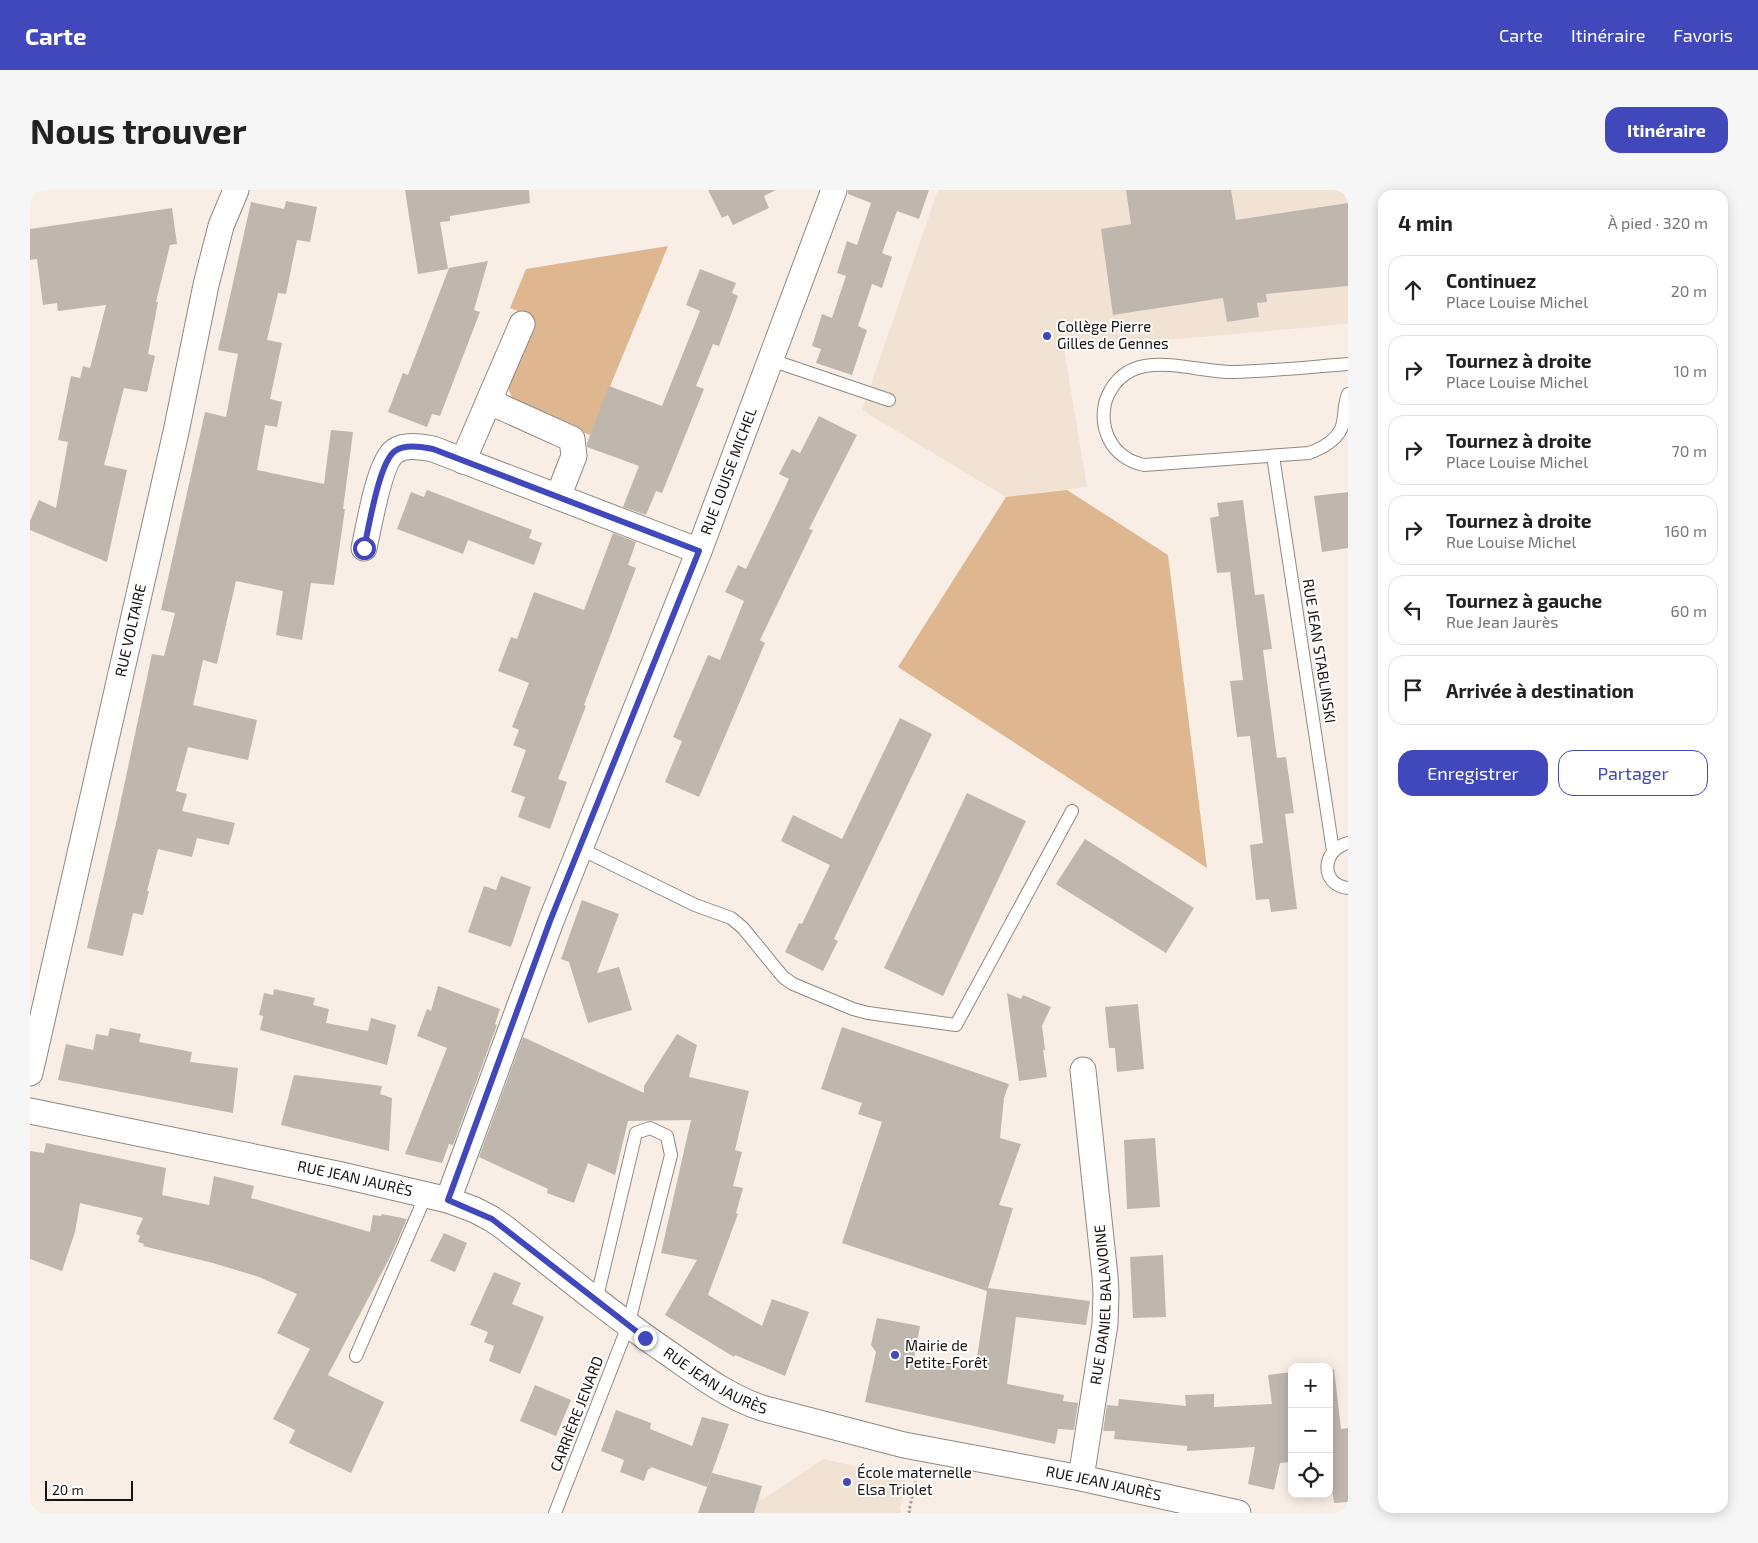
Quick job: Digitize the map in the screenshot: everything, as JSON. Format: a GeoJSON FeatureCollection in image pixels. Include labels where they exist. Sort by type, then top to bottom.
{"type":"FeatureCollection","features":[{"type":"Feature","properties":{"kind":"street","name":"RUE VOLTAIRE"},"geometry":{"type":"LineString","coordinates":[[30,1073],[176,432],[206,285],[221,226],[236,190]]}},
{"type":"Feature","properties":{"kind":"street","name":"RUE LOUISE MICHEL"},"geometry":{"type":"LineString","coordinates":[[437,1197],[528,981],[579,848],[699,551],[834,190]]}},
{"type":"Feature","properties":{"kind":"street"},"geometry":{"type":"LineString","coordinates":[[463,461],[522,324]]}},
{"type":"Feature","properties":{"kind":"street"},"geometry":{"type":"LineString","coordinates":[[490,402],[572,439],[574,456],[558,497]]}},
{"type":"Feature","properties":{"kind":"street"},"geometry":{"type":"LineString","coordinates":[[364,548],[385,463],[395,451],[403,448],[424,448],[433,449],[699,551]]}},
{"type":"Feature","properties":{"kind":"street","name":"RUE DANIEL BALAVOINE"},"geometry":{"type":"LineString","coordinates":[[1081,1478],[1106,1308],[1105,1276],[1083,1070]]}},
{"type":"Feature","properties":{"kind":"street","name":"RUE JEAN JAURÈS"},"geometry":{"type":"LineString","coordinates":[[30,1111],[337,1174],[437,1197],[492,1219],[628,1326],[715,1386],[745,1402],[782,1415],[922,1448],[1081,1478],[1213,1510],[1238,1513]]}},
{"type":"Feature","properties":{"kind":"lane"},"geometry":{"type":"LineString","coordinates":[[771,360],[889,400]]}},
{"type":"Feature","properties":{"kind":"lane"},"geometry":{"type":"LineString","coordinates":[[1348,364],[1228,372],[1171,364],[1152,364],[1125,375],[1110,392],[1105,402],[1106,433],[1124,457],[1135,463],[1155,466],[1309,453],[1324,447],[1342,435],[1344,405],[1348,394]]}},
{"type":"Feature","properties":{"kind":"lane","name":"RUE JEAN STABLINSKI"},"geometry":{"type":"LineString","coordinates":[[1273,456],[1333,851],[1328,863],[1329,875],[1338,885],[1348,888]]}},
{"type":"Feature","properties":{"kind":"lane"},"geometry":{"type":"LineString","coordinates":[[579,848],[695,905],[731,918],[743,928],[783,977],[793,984],[853,1009],[868,1013],[956,1025],[1072,811]]}},
{"type":"Feature","properties":{"kind":"lane"},"geometry":{"type":"LineString","coordinates":[[1333,851],[1337,847],[1348,843]]}},
{"type":"Feature","properties":{"kind":"lane","name":"CARRIÈRE JENARD"},"geometry":{"type":"LineString","coordinates":[[555,1513],[628,1326],[671,1155],[667,1136],[650,1128],[636,1133],[596,1301]]}},
{"type":"Feature","properties":{"kind":"lane"},"geometry":{"type":"LineString","coordinates":[[356,1356],[437,1197]]}},
{"type":"Feature","properties":{"kind":"path"},"geometry":{"type":"LineString","coordinates":[[910,1513],[922,1448]]}},
{"type":"Feature","properties":{"kind":"shaded area","name":"Collège Pierre Gilles de Gennes"},"geometry":{"type":"Polygon","coordinates":[[[938,190],[1348,190],[1348,324],[1064,349],[1087,487],[1006,497],[862,410],[938,190]]]}},
{"type":"Feature","properties":{"kind":"shaded area"},"geometry":{"type":"Polygon","coordinates":[[[668,246],[590,435],[516,406],[507,386],[533,317],[510,308],[526,269],[668,246]]]}},
{"type":"Feature","properties":{"kind":"shaded area"},"geometry":{"type":"Polygon","coordinates":[[[1067,490],[1168,555],[1207,868],[898,667],[1006,497],[1067,490]]]}},
{"type":"Feature","properties":{"kind":"shaded area","name":"École maternelle Elsa Triolet"},"geometry":{"type":"Polygon","coordinates":[[[823,1459],[907,1478],[900,1509],[902,1513],[698,1513],[712,1473],[762,1486],[759,1496],[762,1500],[823,1459]]]}},
{"type":"Feature","properties":{"kind":"building"},"geometry":{"type":"Polygon","coordinates":[[[405,190],[529,190],[530,203],[450,216],[450,221],[440,222],[448,269],[418,274],[405,190]]]}},
{"type":"Feature","properties":{"kind":"building"},"geometry":{"type":"Polygon","coordinates":[[[708,190],[776,190],[764,196],[769,208],[733,225],[728,215],[722,218],[708,190]]]}},
{"type":"Feature","properties":{"kind":"building"},"geometry":{"type":"Polygon","coordinates":[[[848,190],[929,190],[919,219],[897,211],[882,253],[892,257],[882,288],[872,284],[858,326],[867,330],[852,375],[816,363],[821,349],[812,346],[822,314],[832,318],[846,276],[837,273],[847,241],[857,245],[871,203],[848,194],[848,190]]]}},
{"type":"Feature","properties":{"kind":"building"},"geometry":{"type":"Polygon","coordinates":[[[1126,190],[1231,190],[1236,220],[1348,203],[1348,286],[1266,294],[1267,302],[1257,303],[1259,317],[1227,322],[1223,298],[1113,315],[1101,229],[1131,224],[1126,190]]]}},
{"type":"Feature","properties":{"kind":"building"},"geometry":{"type":"Polygon","coordinates":[[[286,201],[317,207],[310,242],[297,240],[286,294],[278,293],[267,340],[282,343],[270,399],[282,402],[277,427],[265,425],[257,470],[324,484],[331,430],[353,432],[343,509],[345,509],[334,585],[311,583],[302,640],[276,635],[283,591],[236,581],[217,664],[203,660],[193,705],[257,720],[248,760],[188,747],[176,791],[187,794],[182,811],[235,823],[229,845],[197,838],[192,857],[158,849],[143,915],[133,913],[123,956],[87,948],[152,654],[164,656],[175,613],[161,610],[205,412],[226,417],[238,354],[218,350],[251,202],[284,209],[286,201]]]}},
{"type":"Feature","properties":{"kind":"building"},"geometry":{"type":"Polygon","coordinates":[[[172,208],[177,244],[170,245],[156,302],[158,302],[148,354],[155,356],[147,392],[124,388],[104,465],[127,470],[107,562],[30,530],[30,521],[39,500],[56,508],[68,442],[58,440],[71,376],[80,378],[83,366],[90,368],[106,305],[58,311],[57,303],[43,305],[37,259],[30,260],[30,229],[172,208]]]}},
{"type":"Feature","properties":{"kind":"building"},"geometry":{"type":"Polygon","coordinates":[[[488,261],[474,310],[480,312],[440,416],[432,414],[427,427],[388,412],[403,373],[408,375],[449,268],[488,261]]]}},
{"type":"Feature","properties":{"kind":"building"},"geometry":{"type":"Polygon","coordinates":[[[700,269],[736,283],[732,293],[738,296],[719,346],[713,344],[696,386],[704,389],[662,493],[656,491],[646,515],[623,507],[639,466],[587,447],[587,443],[609,386],[662,406],[700,311],[686,305],[700,269]]]}},
{"type":"Feature","properties":{"kind":"building"},"geometry":{"type":"Polygon","coordinates":[[[819,416],[857,435],[809,529],[813,530],[760,640],[765,643],[699,797],[665,782],[682,741],[673,737],[708,655],[720,660],[744,601],[725,592],[738,565],[746,569],[789,479],[779,474],[792,449],[800,453],[819,416]]]}},
{"type":"Feature","properties":{"kind":"building"},"geometry":{"type":"Polygon","coordinates":[[[427,490],[532,530],[529,538],[542,543],[534,565],[468,540],[463,554],[397,529],[411,492],[424,497],[427,490]]]}},
{"type":"Feature","properties":{"kind":"building"},"geometry":{"type":"Polygon","coordinates":[[[1348,492],[1348,548],[1322,552],[1314,496],[1348,492]]]}},
{"type":"Feature","properties":{"kind":"building"},"geometry":{"type":"Polygon","coordinates":[[[1243,500],[1255,595],[1264,594],[1272,649],[1263,650],[1277,758],[1286,757],[1294,813],[1285,814],[1297,909],[1271,912],[1269,899],[1256,900],[1250,845],[1263,843],[1250,736],[1237,737],[1230,681],[1243,680],[1230,572],[1217,573],[1210,518],[1219,516],[1217,503],[1243,500]]]}},
{"type":"Feature","properties":{"kind":"building"},"geometry":{"type":"Polygon","coordinates":[[[613,533],[636,542],[628,565],[636,568],[558,779],[567,782],[550,829],[518,817],[525,797],[511,792],[526,750],[513,745],[519,730],[512,727],[529,683],[498,671],[511,637],[517,639],[534,592],[584,610],[613,533]]]}},
{"type":"Feature","properties":{"kind":"building"},"geometry":{"type":"Polygon","coordinates":[[[900,718],[932,734],[834,939],[838,941],[823,971],[785,952],[799,923],[802,924],[830,865],[781,841],[793,815],[842,839],[900,718]]]}},
{"type":"Feature","properties":{"kind":"building"},"geometry":{"type":"Polygon","coordinates":[[[967,793],[1026,821],[943,996],[884,968],[967,793]]]}},
{"type":"Feature","properties":{"kind":"building"},"geometry":{"type":"Polygon","coordinates":[[[1085,839],[1194,908],[1166,953],[1056,884],[1085,839]]]}},
{"type":"Feature","properties":{"kind":"building"},"geometry":{"type":"Polygon","coordinates":[[[501,876],[531,887],[511,947],[468,932],[484,886],[496,890],[501,876]]]}},
{"type":"Feature","properties":{"kind":"building"},"geometry":{"type":"Polygon","coordinates":[[[582,900],[619,914],[597,973],[619,967],[632,1010],[588,1023],[569,962],[561,959],[582,900]]]}},
{"type":"Feature","properties":{"kind":"building"},"geometry":{"type":"Polygon","coordinates":[[[438,986],[500,1009],[495,1024],[497,1025],[453,1145],[449,1144],[442,1163],[405,1154],[447,1048],[417,1036],[427,1009],[431,1011],[438,986]]]}},
{"type":"Feature","properties":{"kind":"building"},"geometry":{"type":"Polygon","coordinates":[[[274,989],[315,998],[313,1005],[329,1009],[326,1023],[368,1031],[371,1018],[396,1025],[387,1065],[260,1030],[263,1016],[259,1015],[264,993],[273,995],[274,989]]]}},
{"type":"Feature","properties":{"kind":"building"},"geometry":{"type":"Polygon","coordinates":[[[1007,993],[1021,999],[1023,995],[1051,1007],[1042,1026],[1047,1077],[1019,1081],[1007,993]]]}},
{"type":"Feature","properties":{"kind":"building"},"geometry":{"type":"Polygon","coordinates":[[[1138,1004],[1144,1069],[1117,1072],[1115,1048],[1109,1048],[1105,1007],[1138,1004]]]}},
{"type":"Feature","properties":{"kind":"building"},"geometry":{"type":"Polygon","coordinates":[[[842,1027],[1009,1084],[1004,1098],[1000,1138],[1021,1144],[999,1205],[1013,1208],[988,1288],[1090,1301],[1086,1325],[1016,1317],[1007,1384],[1064,1395],[1063,1401],[1078,1403],[1074,1430],[1058,1429],[1055,1444],[865,1402],[876,1352],[871,1345],[877,1318],[920,1326],[914,1358],[975,1371],[987,1291],[842,1243],[882,1122],[858,1114],[862,1103],[821,1089],[842,1027]]]}},
{"type":"Feature","properties":{"kind":"building"},"geometry":{"type":"Polygon","coordinates":[[[110,1028],[141,1034],[139,1042],[192,1052],[190,1062],[238,1068],[233,1113],[58,1080],[66,1044],[93,1050],[96,1034],[108,1036],[110,1028]]]}},
{"type":"Feature","properties":{"kind":"building"},"geometry":{"type":"Polygon","coordinates":[[[677,1034],[697,1045],[689,1077],[749,1091],[735,1150],[742,1152],[733,1186],[743,1188],[736,1213],[738,1214],[708,1295],[762,1326],[772,1299],[809,1312],[785,1376],[735,1355],[734,1357],[665,1315],[697,1260],[661,1253],[691,1120],[628,1121],[615,1175],[588,1163],[574,1203],[547,1193],[548,1189],[479,1157],[523,1037],[644,1093],[644,1086],[677,1034]]]}},
{"type":"Feature","properties":{"kind":"building"},"geometry":{"type":"Polygon","coordinates":[[[294,1075],[382,1086],[380,1094],[392,1098],[389,1151],[281,1125],[294,1075]]]}},
{"type":"Feature","properties":{"kind":"building"},"geometry":{"type":"Polygon","coordinates":[[[1155,1138],[1160,1207],[1127,1209],[1124,1140],[1155,1138]]]}},
{"type":"Feature","properties":{"kind":"building"},"geometry":{"type":"Polygon","coordinates":[[[46,1143],[166,1168],[162,1195],[209,1205],[214,1176],[254,1186],[251,1198],[370,1232],[373,1215],[381,1216],[382,1214],[407,1219],[391,1255],[328,1375],[384,1402],[351,1473],[289,1443],[295,1430],[273,1419],[310,1349],[277,1333],[297,1294],[259,1277],[213,1263],[143,1246],[144,1244],[138,1242],[140,1236],[136,1234],[143,1218],[80,1203],[75,1232],[62,1271],[30,1259],[30,1151],[44,1153],[46,1143]]]}},
{"type":"Feature","properties":{"kind":"building"},"geometry":{"type":"Polygon","coordinates":[[[444,1233],[467,1243],[455,1272],[430,1261],[444,1233]]]}},
{"type":"Feature","properties":{"kind":"building"},"geometry":{"type":"Polygon","coordinates":[[[1163,1255],[1166,1317],[1133,1318],[1130,1257],[1163,1255]]]}},
{"type":"Feature","properties":{"kind":"building"},"geometry":{"type":"Polygon","coordinates":[[[494,1272],[521,1283],[512,1304],[544,1317],[520,1374],[489,1361],[494,1346],[484,1342],[488,1332],[470,1325],[494,1272]]]}},
{"type":"Feature","properties":{"kind":"building"},"geometry":{"type":"Polygon","coordinates":[[[1333,1369],[1341,1429],[1348,1428],[1348,1502],[1334,1503],[1333,1496],[1333,1369]]]}},
{"type":"Feature","properties":{"kind":"building"},"geometry":{"type":"Polygon","coordinates":[[[1288,1372],[1288,1462],[1280,1463],[1274,1490],[1248,1484],[1255,1447],[1187,1451],[1187,1446],[1114,1439],[1115,1431],[1103,1431],[1107,1405],[1118,1406],[1119,1399],[1186,1406],[1185,1395],[1214,1394],[1214,1407],[1272,1404],[1268,1375],[1288,1372]]]}},
{"type":"Feature","properties":{"kind":"building"},"geometry":{"type":"Polygon","coordinates":[[[535,1385],[571,1400],[556,1436],[520,1421],[535,1385]]]}},
{"type":"Feature","properties":{"kind":"building"},"geometry":{"type":"Polygon","coordinates":[[[616,1410],[651,1423],[650,1429],[692,1446],[702,1417],[729,1424],[707,1487],[651,1467],[648,1469],[644,1481],[620,1472],[624,1460],[601,1451],[616,1410]]]}},
{"type":"Feature","properties":{"kind":"building"},"geometry":{"type":"Polygon","coordinates":[[[712,1473],[762,1486],[754,1513],[698,1513],[712,1473]]]}},
{"type":"Feature","properties":{"kind":"place","name":"Collège Pierre Gilles de Gennes"},"geometry":{"type":"Point","coordinates":[1047,336]}},
{"type":"Feature","properties":{"kind":"place","name":"Mairie de Petite-Forêt"},"geometry":{"type":"Point","coordinates":[895,1355]}},
{"type":"Feature","properties":{"kind":"place","name":"École maternelle Elsa Triolet"},"geometry":{"type":"Point","coordinates":[847,1482]}},
{"type":"Feature","properties":{"kind":"route"},"geometry":{"type":"LineString","coordinates":[[364,548],[385,463],[395,451],[414,447],[433,449],[699,551],[550,921],[448,1200],[474,1210],[505,1228],[645,1338]]}}]}
